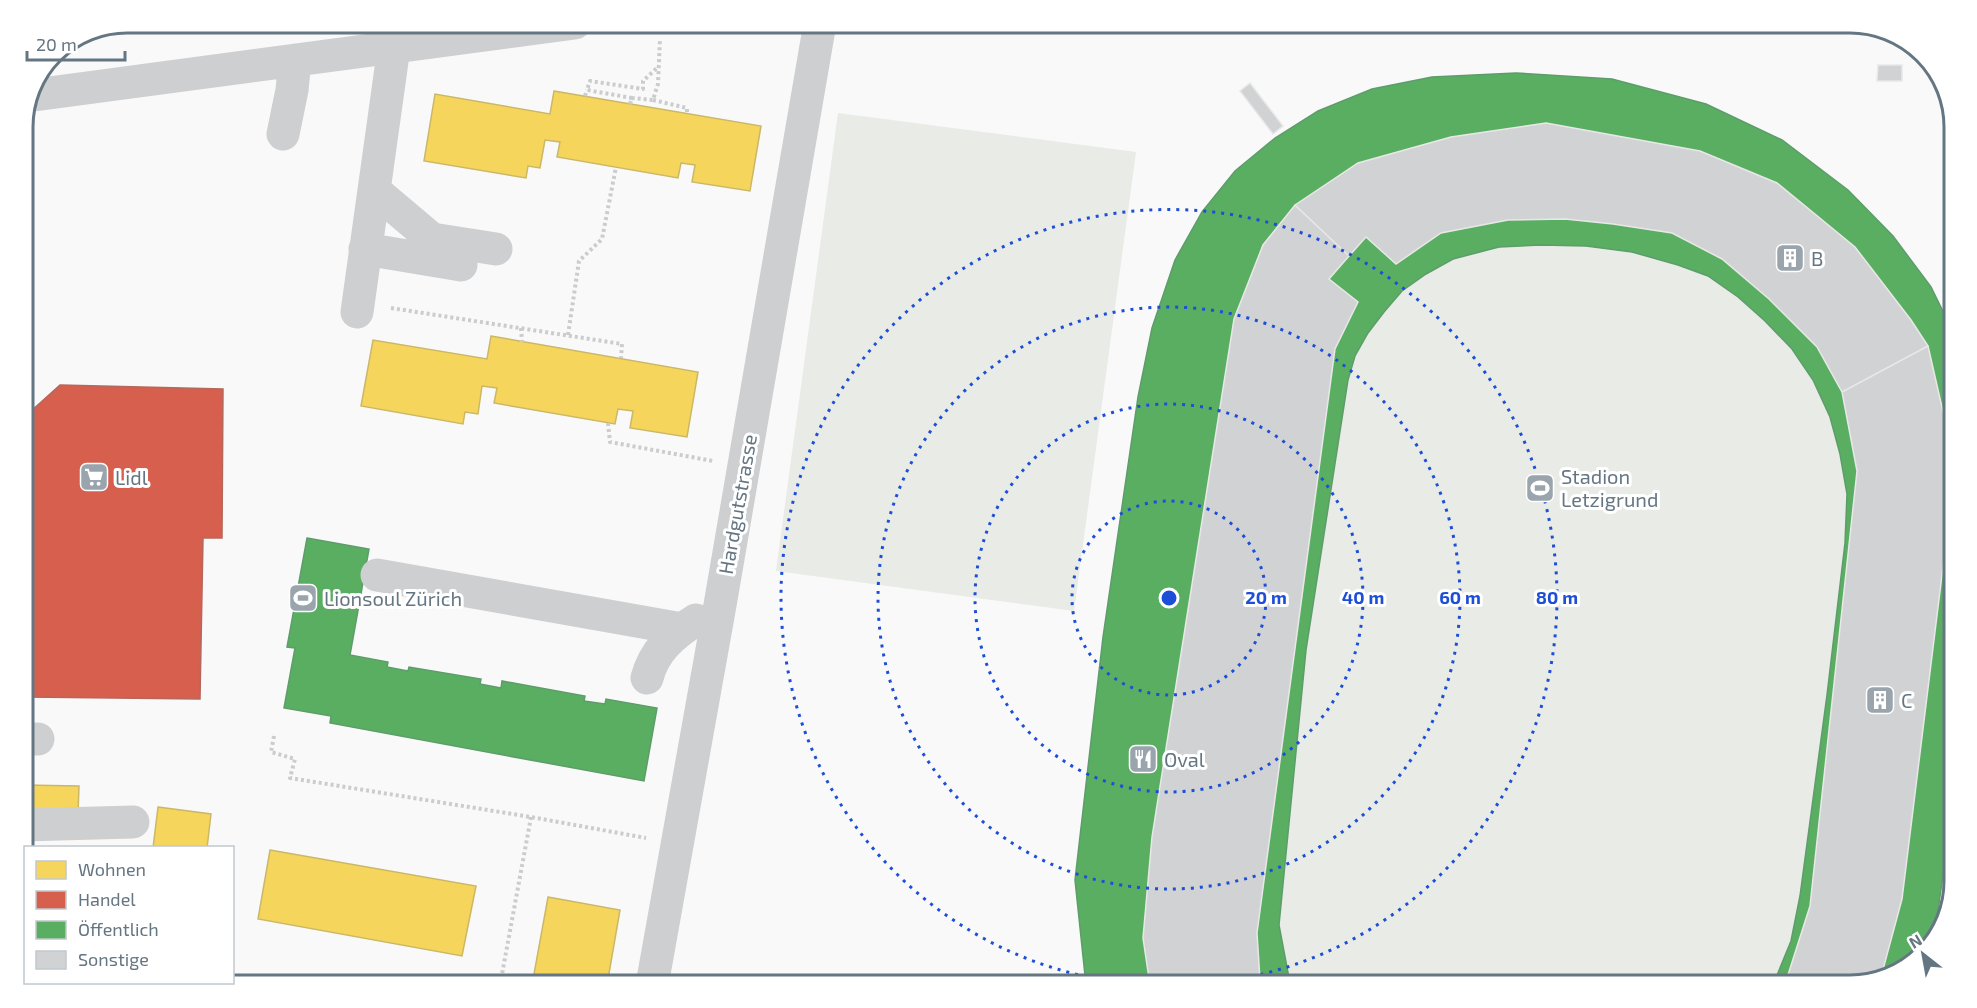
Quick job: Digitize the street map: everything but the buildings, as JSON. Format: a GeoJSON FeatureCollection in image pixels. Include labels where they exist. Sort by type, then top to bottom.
{"type":"FeatureCollection","features":[{"type":"Feature","properties":{"kind":"street"},"geometry":{"type":"LineString","coordinates":[[40,94],[495,33]]}},
{"type":"Feature","properties":{"kind":"street","name":"Hardgutstrasse"},"geometry":{"type":"LineString","coordinates":[[654,975],[818,33]]}},
{"type":"Feature","properties":{"kind":"street"},"geometry":{"type":"LineString","coordinates":[[357,308],[394,47]]}},
{"type":"Feature","properties":{"kind":"street"},"geometry":{"type":"LineString","coordinates":[[283,134],[292,90],[295,60]]}},
{"type":"Feature","properties":{"kind":"street"},"geometry":{"type":"LineString","coordinates":[[366,249],[495,260],[432,239],[374,190]]}},
{"type":"Feature","properties":{"kind":"street"},"geometry":{"type":"LineString","coordinates":[[377,576],[682,628]]}},
{"type":"Feature","properties":{"kind":"street"},"geometry":{"type":"LineString","coordinates":[[647,678],[651,662],[664,645],[682,628],[720,604]]}},
{"type":"Feature","properties":{"kind":"street"},"geometry":{"type":"LineString","coordinates":[[33,825],[133,822]]}},
{"type":"Feature","properties":{"kind":"path"},"geometry":{"type":"LineString","coordinates":[[653,100],[658,84],[660,39]]}},
{"type":"Feature","properties":{"kind":"path"},"geometry":{"type":"LineString","coordinates":[[585,96],[590,81],[643,89],[643,81],[659,66]]}},
{"type":"Feature","properties":{"kind":"path"},"geometry":{"type":"LineString","coordinates":[[587,90],[653,100],[687,108],[687,114]]}},
{"type":"Feature","properties":{"kind":"path"},"geometry":{"type":"LineString","coordinates":[[630,104],[632,98]]}},
{"type":"Feature","properties":{"kind":"path"},"geometry":{"type":"LineString","coordinates":[[568,335],[579,261],[602,239],[616,167]]}},
{"type":"Feature","properties":{"kind":"path"},"geometry":{"type":"LineString","coordinates":[[357,308],[520,328],[622,344],[621,358]]}},
{"type":"Feature","properties":{"kind":"path"},"geometry":{"type":"LineString","coordinates":[[520,328],[522,342]]}},
{"type":"Feature","properties":{"kind":"path"},"geometry":{"type":"LineString","coordinates":[[608,423],[610,442],[743,467]]}},
{"type":"Feature","properties":{"kind":"path"},"geometry":{"type":"LineString","coordinates":[[274,736],[271,752],[295,759],[290,778],[531,817],[676,844]]}},
{"type":"Feature","properties":{"kind":"path"},"geometry":{"type":"LineString","coordinates":[[502,975],[531,817]]}},
{"type":"Feature","properties":{"kind":"shaded area","name":"Stadion Letzigrund"},"geometry":{"type":"Polygon","coordinates":[[[1516,73],[1612,79],[1706,104],[1782,140],[1848,190],[1893,236],[1931,287],[1944,314],[1944,868],[1938,913],[1933,924],[1893,924],[1893,964],[1874,972],[1850,975],[1085,975],[1075,880],[1138,397],[1152,328],[1175,260],[1235,171],[1275,138],[1318,111],[1372,89],[1432,77],[1516,73]]]}},
{"type":"Feature","properties":{"kind":"shaded area"},"geometry":{"type":"Polygon","coordinates":[[[838,113],[1136,152],[1074,611],[776,571],[838,113]]]}},
{"type":"Feature","properties":{"kind":"place","name":"B"},"geometry":{"type":"Point","coordinates":[1790,258]}},
{"type":"Feature","properties":{"kind":"place","name":"Lidl"},"geometry":{"type":"Point","coordinates":[94,477]}},
{"type":"Feature","properties":{"kind":"place","name":"Stadion Letzigrund"},"geometry":{"type":"Point","coordinates":[1540,488]}},
{"type":"Feature","properties":{"kind":"place","name":"Lionsoul Zürich"},"geometry":{"type":"Point","coordinates":[303,598]}},
{"type":"Feature","properties":{"kind":"place","name":"C"},"geometry":{"type":"Point","coordinates":[1880,700]}},
{"type":"Feature","properties":{"kind":"place","name":"Oval"},"geometry":{"type":"Point","coordinates":[1143,759]}}]}
